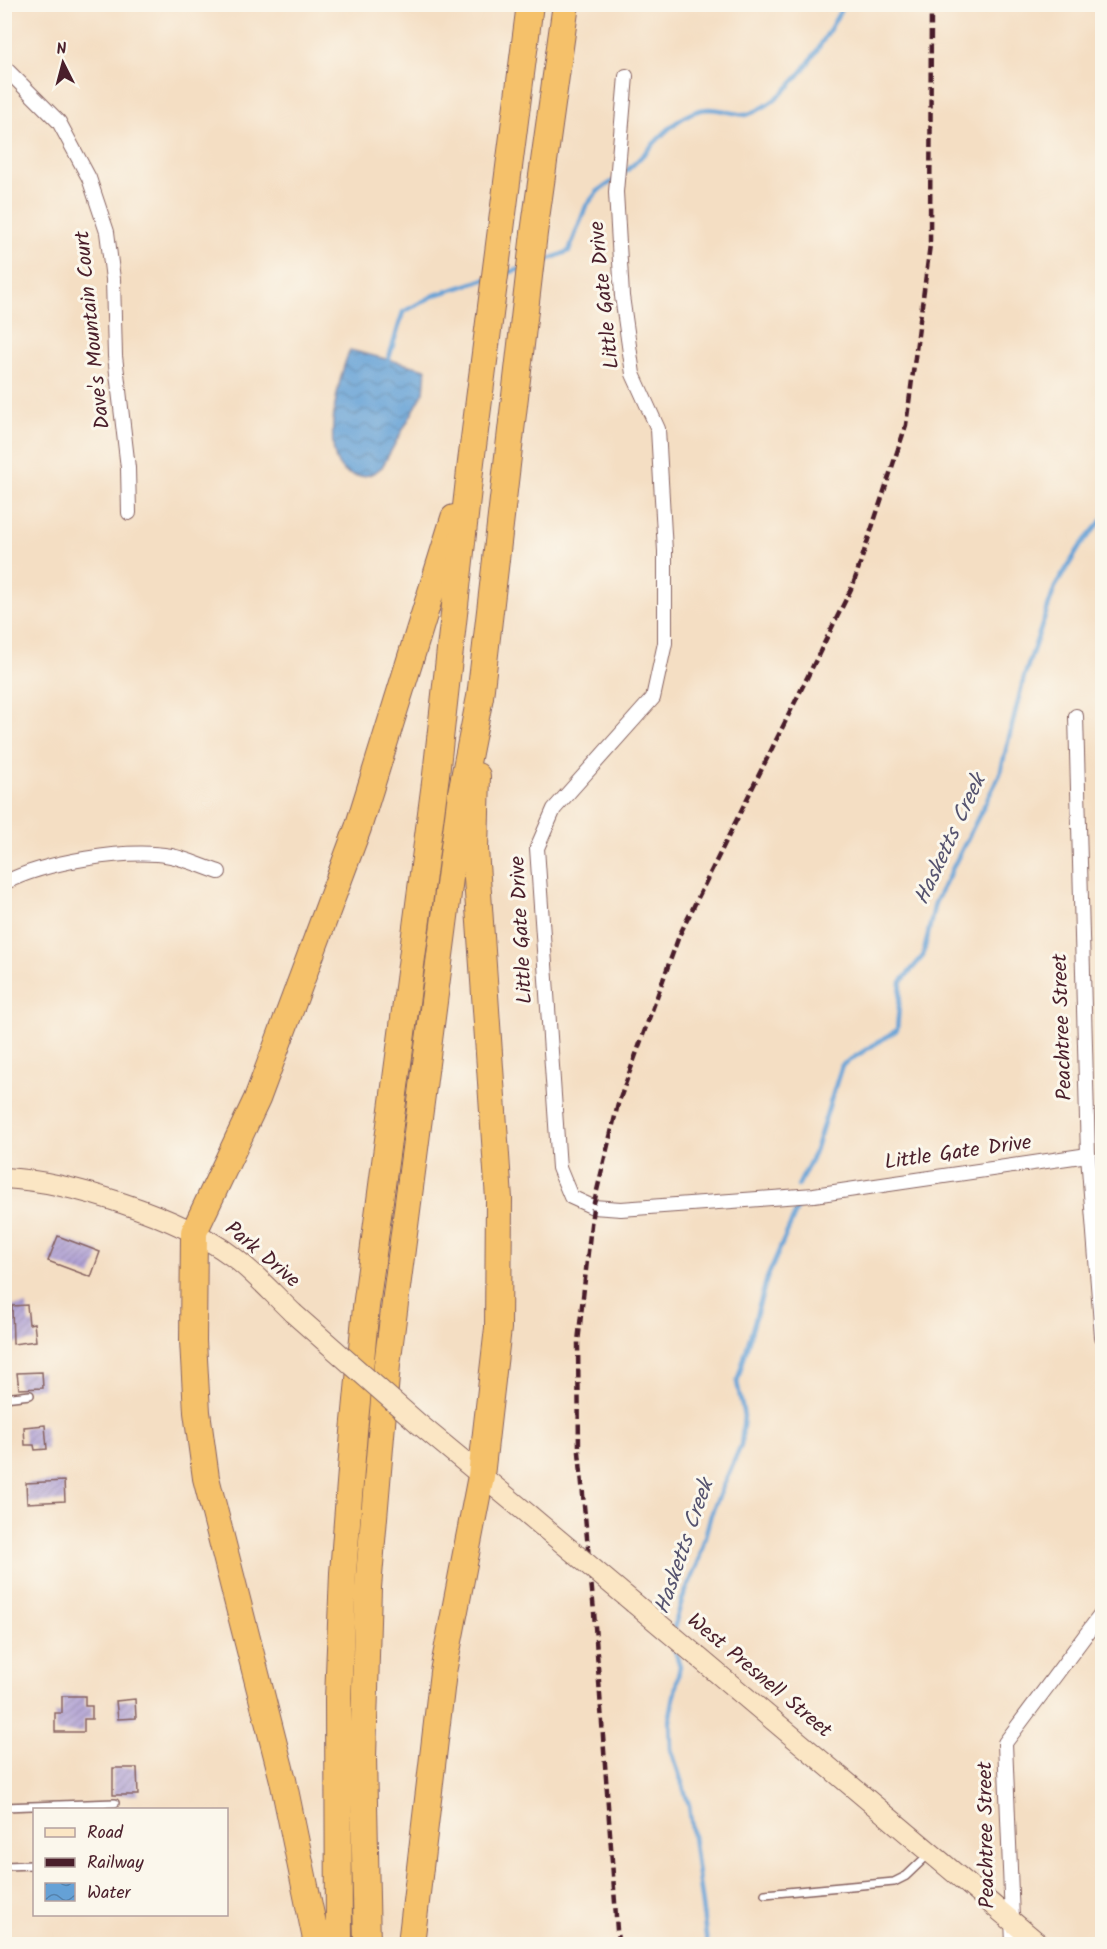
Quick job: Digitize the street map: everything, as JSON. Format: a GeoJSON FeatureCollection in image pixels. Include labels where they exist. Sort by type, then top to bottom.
{"type":"FeatureCollection","features":[{"type":"Feature","properties":{"kind":"highway"},"geometry":{"type":"LineString","coordinates":[[339,1944],[338,1699],[343,1573],[354,1432],[399,1044],[453,640],[471,462],[530,4]]}},
{"type":"Feature","properties":{"kind":"highway"},"geometry":{"type":"LineString","coordinates":[[411,1944],[443,1672],[481,1476],[498,1328],[499,1199],[475,849],[480,697],[534,233],[566,4]]}},
{"type":"Feature","properties":{"kind":"highway"},"geometry":{"type":"LineString","coordinates":[[317,1944],[284,1780],[206,1478],[197,1412],[193,1341],[194,1232],[257,1099],[358,828],[471,462]]}},
{"type":"Feature","properties":{"kind":"highway"},"geometry":{"type":"LineString","coordinates":[[367,1944],[363,1758],[368,1588],[387,1365],[460,793],[480,697]]}},
{"type":"Feature","properties":{"kind":"main road","name":"Park Drive"},"geometry":{"type":"LineString","coordinates":[[4,1178],[30,1179],[85,1191],[194,1232],[233,1257],[419,1424]]}},
{"type":"Feature","properties":{"kind":"main road","name":"West Presnell Street"},"geometry":{"type":"LineString","coordinates":[[419,1424],[1039,1944]]}},
{"type":"Feature","properties":{"kind":"street","name":"Dave's Mountain Court"},"geometry":{"type":"LineString","coordinates":[[4,67],[59,122],[89,178],[107,232],[113,279],[115,356],[128,468],[129,513]]}},
{"type":"Feature","properties":{"kind":"street","name":"Little Gate Drive"},"geometry":{"type":"LineString","coordinates":[[627,76],[616,192],[622,296],[633,374],[658,429],[665,551],[665,643],[652,698],[554,809],[537,848],[559,1168],[571,1197],[593,1207],[621,1209],[814,1195],[1088,1155]]}},
{"type":"Feature","properties":{"kind":"street","name":"Peachtree Street"},"geometry":{"type":"LineString","coordinates":[[1076,716],[1088,1155],[1102,1337]]}},
{"type":"Feature","properties":{"kind":"street"},"geometry":{"type":"LineString","coordinates":[[4,884],[19,876],[87,859],[134,856],[170,856],[219,872]]}},
{"type":"Feature","properties":{"kind":"street","name":"Peachtree Street"},"geometry":{"type":"LineString","coordinates":[[1013,1944],[1010,1918],[1005,1743],[1102,1613]]}},
{"type":"Feature","properties":{"kind":"lane"},"geometry":{"type":"LineString","coordinates":[[4,1398],[30,1395]]}},
{"type":"Feature","properties":{"kind":"lane"},"geometry":{"type":"LineString","coordinates":[[4,1808],[115,1803]]}},
{"type":"Feature","properties":{"kind":"lane"},"geometry":{"type":"LineString","coordinates":[[765,1894],[894,1882],[906,1876],[931,1852]]}},
{"type":"Feature","properties":{"kind":"lane"},"geometry":{"type":"LineString","coordinates":[[4,1866],[33,1865]]}},
{"type":"Feature","properties":{"kind":"water"},"geometry":{"type":"Polygon","coordinates":[[[350,350],[426,369],[424,392],[382,467],[364,476],[352,475],[341,468],[335,455],[333,438],[336,398],[350,350]]]}},
{"type":"Feature","properties":{"kind":"building"},"geometry":{"type":"Polygon","coordinates":[[[58,1236],[100,1252],[91,1277],[48,1261],[58,1236]]]}},
{"type":"Feature","properties":{"kind":"building"},"geometry":{"type":"Polygon","coordinates":[[[27,1305],[29,1324],[34,1323],[36,1341],[13,1344],[12,1306],[27,1305]]]}},
{"type":"Feature","properties":{"kind":"building"},"geometry":{"type":"Polygon","coordinates":[[[42,1372],[43,1388],[19,1389],[17,1373],[42,1372]]]}},
{"type":"Feature","properties":{"kind":"building"},"geometry":{"type":"Polygon","coordinates":[[[45,1425],[47,1449],[35,1450],[34,1445],[25,1445],[24,1427],[45,1425]]]}},
{"type":"Feature","properties":{"kind":"building"},"geometry":{"type":"Polygon","coordinates":[[[64,1481],[65,1501],[27,1503],[26,1483],[64,1481]]]}},
{"type":"Feature","properties":{"kind":"building"},"geometry":{"type":"Polygon","coordinates":[[[62,1696],[85,1696],[85,1706],[92,1706],[92,1719],[84,1719],[84,1732],[55,1732],[55,1713],[62,1713],[62,1696]]]}},
{"type":"Feature","properties":{"kind":"building"},"geometry":{"type":"Polygon","coordinates":[[[135,1699],[136,1718],[118,1719],[116,1701],[135,1699]]]}},
{"type":"Feature","properties":{"kind":"building"},"geometry":{"type":"Polygon","coordinates":[[[113,1768],[137,1768],[138,1795],[113,1795],[113,1768]]]}},
{"type":"Feature","properties":{"kind":"waterway"},"geometry":{"type":"LineString","coordinates":[[620,176],[673,125],[696,111],[708,109],[746,115],[777,98],[804,69],[844,4]]}},
{"type":"Feature","properties":{"kind":"waterway"},"geometry":{"type":"LineString","coordinates":[[540,263],[569,251],[586,206],[598,191],[613,181]]}},
{"type":"Feature","properties":{"kind":"waterway"},"geometry":{"type":"LineString","coordinates":[[503,274],[521,269]]}},
{"type":"Feature","properties":{"kind":"waterway"},"geometry":{"type":"LineString","coordinates":[[387,364],[403,312],[435,295],[486,279]]}},
{"type":"Feature","properties":{"kind":"waterway","name":"Hasketts Creek"},"geometry":{"type":"LineString","coordinates":[[798,1186],[814,1154],[842,1065],[897,1030],[901,982],[923,956],[935,903],[1000,774],[1024,677],[1055,587],[1081,545],[1102,520]]}},
{"type":"Feature","properties":{"kind":"waterway","name":"Hasketts Creek"},"geometry":{"type":"LineString","coordinates":[[673,1631],[682,1600],[698,1563],[711,1514],[741,1445],[744,1416],[737,1382],[767,1278],[799,1205]]}},
{"type":"Feature","properties":{"kind":"waterway","name":"Hasketts Creek"},"geometry":{"type":"LineString","coordinates":[[673,1645],[680,1666],[670,1716],[671,1749],[689,1805],[707,1944]]}},
{"type":"Feature","properties":{"kind":"railway"},"geometry":{"type":"LineString","coordinates":[[618,1944],[594,1612],[579,1452],[578,1342],[593,1207],[618,1104],[679,936],[853,585],[906,425],[930,245],[931,4]]}}]}
